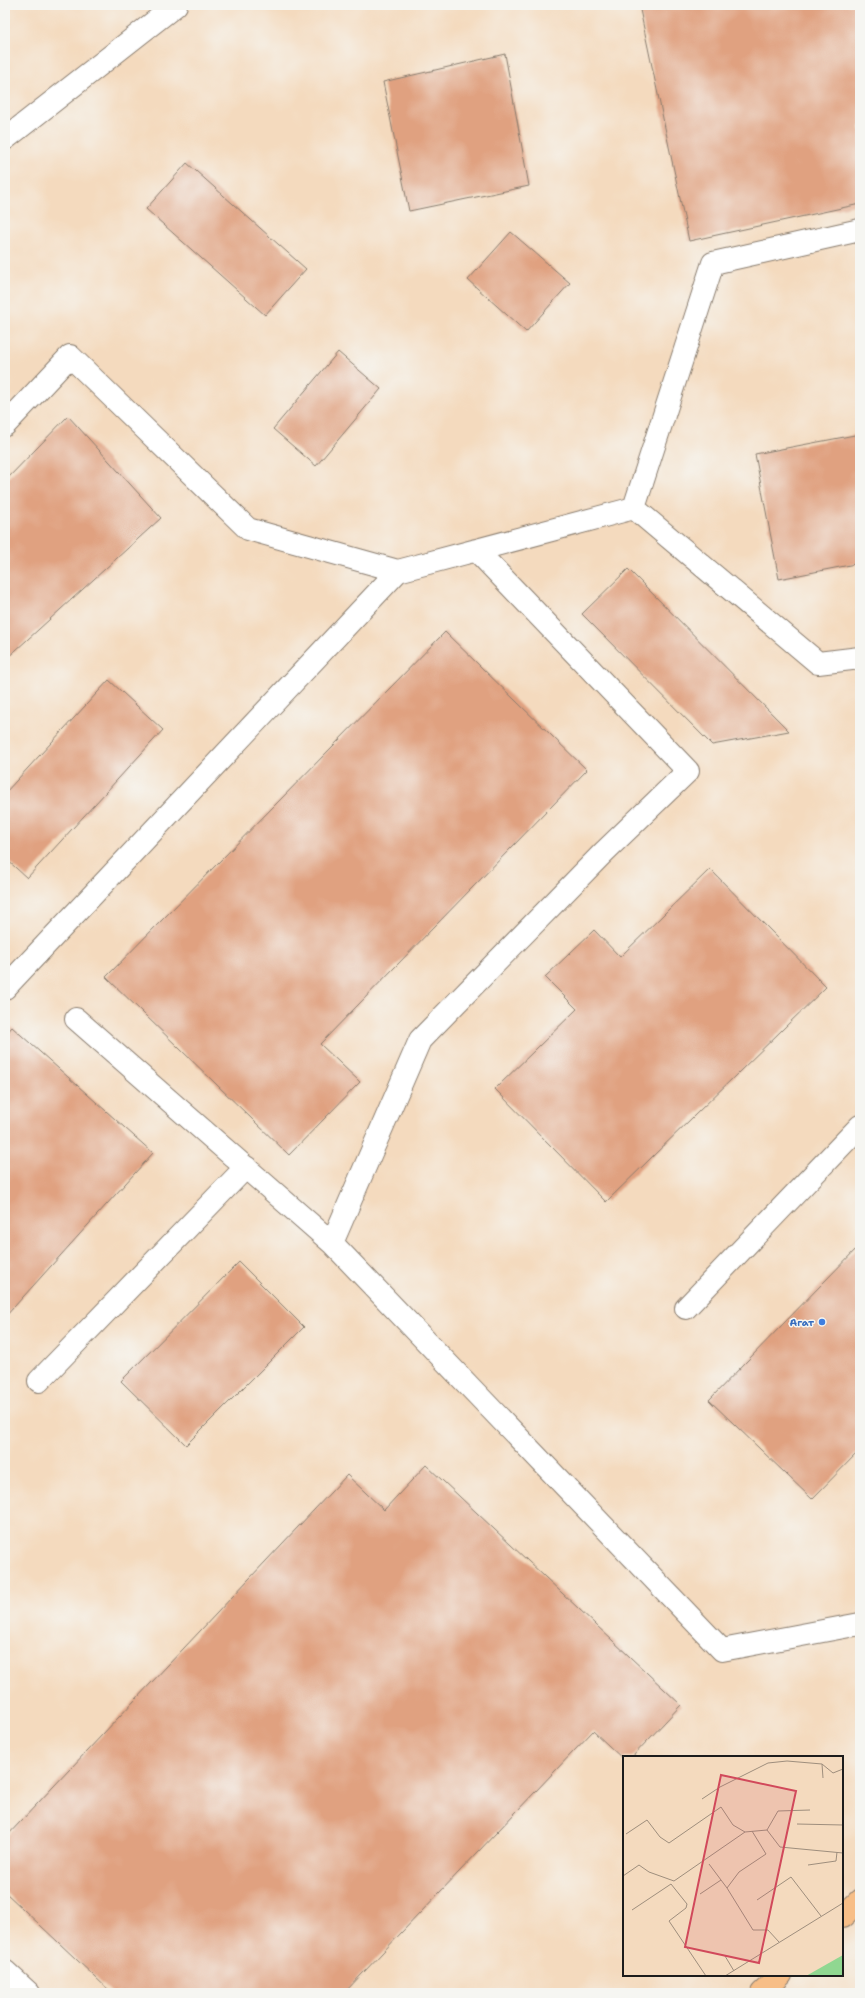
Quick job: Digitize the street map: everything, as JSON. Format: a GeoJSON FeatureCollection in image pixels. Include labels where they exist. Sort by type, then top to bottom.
{"type":"FeatureCollection","features":[{"type":"Feature","properties":{"kind":"highway"},"geometry":{"type":"LineString","coordinates":[[843,1916],[860,1900]]}},
{"type":"Feature","properties":{"kind":"highway"},"geometry":{"type":"LineString","coordinates":[[762,1993],[780,1976]]}},
{"type":"Feature","properties":{"kind":"lane"},"geometry":{"type":"LineString","coordinates":[[5,139],[176,5]]}},
{"type":"Feature","properties":{"kind":"lane"},"geometry":{"type":"LineString","coordinates":[[634,508],[713,263],[860,230]]}},
{"type":"Feature","properties":{"kind":"lane"},"geometry":{"type":"LineString","coordinates":[[5,425],[70,356],[248,529],[398,571],[634,508]]}},
{"type":"Feature","properties":{"kind":"lane"},"geometry":{"type":"LineString","coordinates":[[634,508],[818,663],[860,658]]}},
{"type":"Feature","properties":{"kind":"lane"},"geometry":{"type":"LineString","coordinates":[[332,1243],[420,1040],[597,859],[688,772],[476,550]]}},
{"type":"Feature","properties":{"kind":"lane"},"geometry":{"type":"LineString","coordinates":[[5,988],[398,571]]}},
{"type":"Feature","properties":{"kind":"lane"},"geometry":{"type":"LineString","coordinates":[[76,1019],[332,1243],[722,1650],[860,1624]]}},
{"type":"Feature","properties":{"kind":"lane"},"geometry":{"type":"LineString","coordinates":[[686,1308],[860,1126]]}},
{"type":"Feature","properties":{"kind":"lane"},"geometry":{"type":"LineString","coordinates":[[39,1381],[246,1167]]}},
{"type":"Feature","properties":{"kind":"lane"},"geometry":{"type":"LineString","coordinates":[[5,1971],[28,1993]]}},
{"type":"Feature","properties":{"kind":"building"},"geometry":{"type":"Polygon","coordinates":[[[639,5],[860,5],[860,204],[689,241],[639,5]]]}},
{"type":"Feature","properties":{"kind":"building"},"geometry":{"type":"Polygon","coordinates":[[[505,54],[529,186],[409,211],[383,82],[505,54]]]}},
{"type":"Feature","properties":{"kind":"building"},"geometry":{"type":"Polygon","coordinates":[[[187,163],[306,269],[265,315],[146,209],[187,163]]]}},
{"type":"Feature","properties":{"kind":"building"},"geometry":{"type":"Polygon","coordinates":[[[511,232],[570,283],[526,332],[468,280],[511,232]]]}},
{"type":"Feature","properties":{"kind":"building"},"geometry":{"type":"Polygon","coordinates":[[[338,352],[381,389],[316,466],[273,429],[338,352]]]}},
{"type":"Feature","properties":{"kind":"building"},"geometry":{"type":"Polygon","coordinates":[[[68,416],[161,518],[5,660],[5,481],[68,416]]]}},
{"type":"Feature","properties":{"kind":"building"},"geometry":{"type":"Polygon","coordinates":[[[860,434],[860,563],[779,579],[755,454],[860,434]]]}},
{"type":"Feature","properties":{"kind":"building"},"geometry":{"type":"Polygon","coordinates":[[[628,569],[789,731],[712,745],[582,614],[628,569]]]}},
{"type":"Feature","properties":{"kind":"building"},"geometry":{"type":"Polygon","coordinates":[[[445,632],[587,770],[320,1044],[360,1082],[289,1155],[106,977],[445,632]]]}},
{"type":"Feature","properties":{"kind":"building"},"geometry":{"type":"Polygon","coordinates":[[[109,680],[163,730],[27,878],[5,858],[5,793],[109,680]]]}},
{"type":"Feature","properties":{"kind":"building"},"geometry":{"type":"Polygon","coordinates":[[[710,869],[826,987],[606,1202],[495,1089],[577,1009],[545,977],[594,930],[620,957],[710,869]]]}},
{"type":"Feature","properties":{"kind":"building"},"geometry":{"type":"Polygon","coordinates":[[[12,1027],[153,1153],[5,1317],[5,1035],[12,1027]]]}},
{"type":"Feature","properties":{"kind":"building","name":"Агат"},"geometry":{"type":"Polygon","coordinates":[[[860,1245],[860,1450],[812,1499],[709,1400],[860,1245]]]}},
{"type":"Feature","properties":{"kind":"building"},"geometry":{"type":"Polygon","coordinates":[[[239,1262],[304,1327],[186,1445],[121,1381],[239,1262]]]}},
{"type":"Feature","properties":{"kind":"building"},"geometry":{"type":"Polygon","coordinates":[[[426,1465],[681,1705],[633,1756],[623,1756],[623,1759],[593,1731],[344,1993],[112,1993],[5,1892],[5,1838],[347,1475],[384,1510],[426,1465]]]}},
{"type":"Feature","properties":{"kind":"place","name":"Агат"},"geometry":{"type":"Point","coordinates":[822,1322]}}]}
